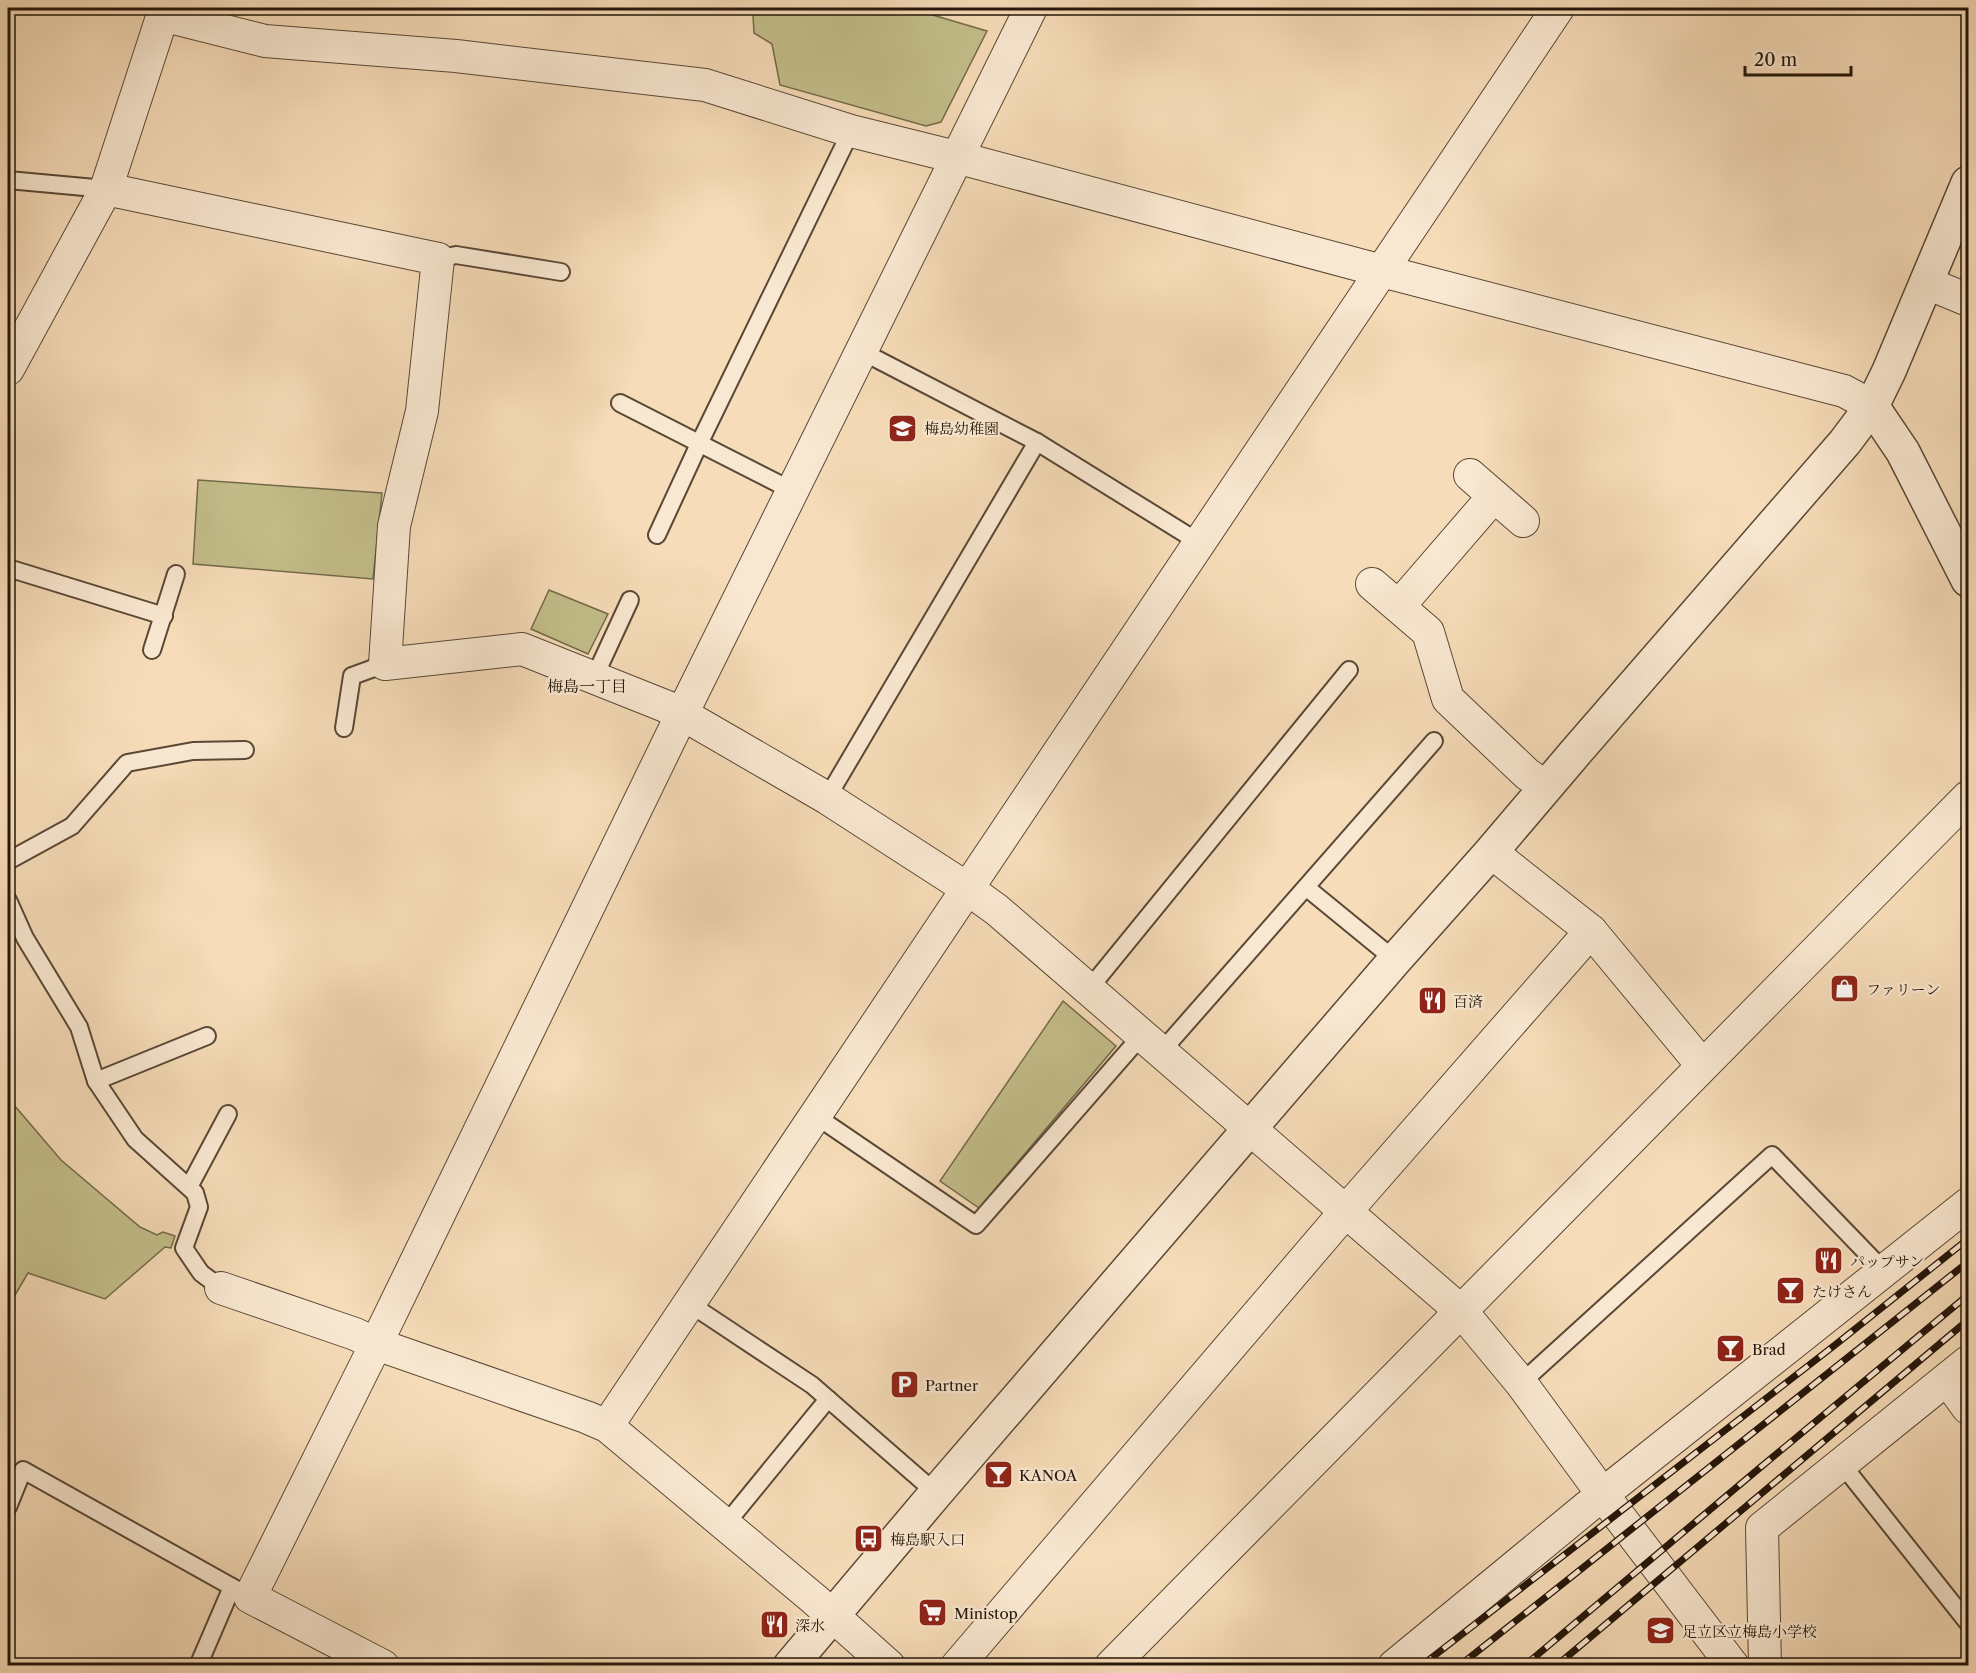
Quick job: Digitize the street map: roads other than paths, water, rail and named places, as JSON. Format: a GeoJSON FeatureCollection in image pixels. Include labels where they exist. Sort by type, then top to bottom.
{"type":"FeatureCollection","features":[{"type":"Feature","properties":{"kind":"street"},"geometry":{"type":"LineString","coordinates":[[383,1665],[241,1592],[376,1344],[682,714],[1031,8]]}},
{"type":"Feature","properties":{"kind":"street"},"geometry":{"type":"LineString","coordinates":[[607,1426],[1558,8]]}},
{"type":"Feature","properties":{"kind":"street"},"geometry":{"type":"LineString","coordinates":[[8,369],[106,189],[164,11],[265,41],[456,56],[705,85],[851,130],[1844,391],[1872,406],[1903,452],[1968,580]]}},
{"type":"Feature","properties":{"kind":"street"},"geometry":{"type":"LineString","coordinates":[[790,1665],[1395,960],[1845,442],[1872,406],[1927,283],[1968,183]]}},
{"type":"Feature","properties":{"kind":"street"},"geometry":{"type":"LineString","coordinates":[[106,189],[438,259],[422,411],[394,526],[385,664],[522,649],[682,714],[827,798],[997,910],[1462,1312],[1521,1383],[1733,1665]]}},
{"type":"Feature","properties":{"kind":"street"},"geometry":{"type":"LineString","coordinates":[[1927,283],[1968,300]]}},
{"type":"Feature","properties":{"kind":"street"},"geometry":{"type":"LineString","coordinates":[[1470,475],[1523,521]]}},
{"type":"Feature","properties":{"kind":"street"},"geometry":{"type":"LineString","coordinates":[[1399,606],[1494,496]]}},
{"type":"Feature","properties":{"kind":"street"},"geometry":{"type":"LineString","coordinates":[[1372,584],[1428,632],[1448,699],[1527,774],[1546,787]]}},
{"type":"Feature","properties":{"kind":"street"},"geometry":{"type":"LineString","coordinates":[[1111,1665],[1968,797]]}},
{"type":"Feature","properties":{"kind":"street"},"geometry":{"type":"LineString","coordinates":[[1491,852],[1591,931],[1702,1065]]}},
{"type":"Feature","properties":{"kind":"street"},"geometry":{"type":"LineString","coordinates":[[957,1665],[1591,931]]}},
{"type":"Feature","properties":{"kind":"street"},"geometry":{"type":"LineString","coordinates":[[1394,1665],[1603,1494],[1968,1204]]}},
{"type":"Feature","properties":{"kind":"street"},"geometry":{"type":"LineString","coordinates":[[221,1288],[607,1426],[888,1665]]}},
{"type":"Feature","properties":{"kind":"street"},"geometry":{"type":"LineString","coordinates":[[1765,1665],[1762,1528],[1958,1370],[1968,1408]]}},
{"type":"Feature","properties":{"kind":"lane"},"geometry":{"type":"LineString","coordinates":[[657,535],[851,130]]}},
{"type":"Feature","properties":{"kind":"lane"},"geometry":{"type":"LineString","coordinates":[[8,180],[106,189]]}},
{"type":"Feature","properties":{"kind":"lane"},"geometry":{"type":"LineString","coordinates":[[438,259],[456,255],[561,272]]}},
{"type":"Feature","properties":{"kind":"lane"},"geometry":{"type":"LineString","coordinates":[[862,352],[1037,442],[1200,543]]}},
{"type":"Feature","properties":{"kind":"lane"},"geometry":{"type":"LineString","coordinates":[[620,403],[793,491]]}},
{"type":"Feature","properties":{"kind":"lane"},"geometry":{"type":"LineString","coordinates":[[827,798],[1037,442]]}},
{"type":"Feature","properties":{"kind":"lane"},"geometry":{"type":"LineString","coordinates":[[8,568],[164,616]]}},
{"type":"Feature","properties":{"kind":"lane"},"geometry":{"type":"LineString","coordinates":[[152,650],[176,574]]}},
{"type":"Feature","properties":{"kind":"lane"},"geometry":{"type":"LineString","coordinates":[[594,678],[630,600]]}},
{"type":"Feature","properties":{"kind":"lane"},"geometry":{"type":"LineString","coordinates":[[344,728],[352,676],[385,664]]}},
{"type":"Feature","properties":{"kind":"lane"},"geometry":{"type":"LineString","coordinates":[[1089,989],[1349,670]]}},
{"type":"Feature","properties":{"kind":"lane"},"geometry":{"type":"LineString","coordinates":[[816,1116],[976,1225],[1151,1044],[1307,888],[1434,741]]}},
{"type":"Feature","properties":{"kind":"lane"},"geometry":{"type":"LineString","coordinates":[[8,861],[72,826],[127,763],[193,751],[245,750]]}},
{"type":"Feature","properties":{"kind":"lane"},"geometry":{"type":"LineString","coordinates":[[1307,888],[1395,960]]}},
{"type":"Feature","properties":{"kind":"lane"},"geometry":{"type":"LineString","coordinates":[[8,900],[25,938],[79,1027],[96,1081],[135,1139],[195,1193],[199,1207],[184,1248],[201,1273],[221,1288]]}},
{"type":"Feature","properties":{"kind":"lane"},"geometry":{"type":"LineString","coordinates":[[96,1081],[207,1036]]}},
{"type":"Feature","properties":{"kind":"lane"},"geometry":{"type":"LineString","coordinates":[[189,1187],[228,1114]]}},
{"type":"Feature","properties":{"kind":"lane"},"geometry":{"type":"LineString","coordinates":[[1521,1383],[1772,1155],[1884,1271]]}},
{"type":"Feature","properties":{"kind":"lane"},"geometry":{"type":"LineString","coordinates":[[690,1304],[812,1385],[936,1493]]}},
{"type":"Feature","properties":{"kind":"lane"},"geometry":{"type":"LineString","coordinates":[[725,1525],[828,1399]]}},
{"type":"Feature","properties":{"kind":"lane"},"geometry":{"type":"LineString","coordinates":[[1841,1463],[1968,1623]]}},
{"type":"Feature","properties":{"kind":"lane"},"geometry":{"type":"LineString","coordinates":[[8,1507],[23,1470],[241,1592],[198,1665]]}},
{"type":"Feature","properties":{"kind":"railway"},"geometry":{"type":"LineString","coordinates":[[1421,1666],[1968,1239]]}},
{"type":"Feature","properties":{"kind":"railway"},"geometry":{"type":"LineString","coordinates":[[1459,1666],[1968,1262]]}},
{"type":"Feature","properties":{"kind":"railway"},"geometry":{"type":"LineString","coordinates":[[1524,1666],[1968,1295]]}},
{"type":"Feature","properties":{"kind":"railway"},"geometry":{"type":"LineString","coordinates":[[1556,1666],[1968,1320]]}},
{"type":"Feature","properties":{"kind":"place","name":"梅島幼稚園"},"geometry":{"type":"Point","coordinates":[903,428]}},
{"type":"Feature","properties":{"kind":"place","name":"ファリーン"},"geometry":{"type":"Point","coordinates":[1845,989]}},
{"type":"Feature","properties":{"kind":"place","name":"百済"},"geometry":{"type":"Point","coordinates":[1432,1001]}},
{"type":"Feature","properties":{"kind":"place","name":"パップサン"},"geometry":{"type":"Point","coordinates":[1829,1261]}},
{"type":"Feature","properties":{"kind":"place","name":"たけさん"},"geometry":{"type":"Point","coordinates":[1791,1291]}},
{"type":"Feature","properties":{"kind":"place","name":"Brad"},"geometry":{"type":"Point","coordinates":[1731,1349]}},
{"type":"Feature","properties":{"kind":"place","name":"Partner"},"geometry":{"type":"Point","coordinates":[904,1385]}},
{"type":"Feature","properties":{"kind":"place","name":"KANOA"},"geometry":{"type":"Point","coordinates":[998,1475]}},
{"type":"Feature","properties":{"kind":"place","name":"梅島駅入口"},"geometry":{"type":"Point","coordinates":[869,1539]}},
{"type":"Feature","properties":{"kind":"place","name":"Ministop"},"geometry":{"type":"Point","coordinates":[933,1613]}},
{"type":"Feature","properties":{"kind":"place","name":"深水"},"geometry":{"type":"Point","coordinates":[774,1625]}},
{"type":"Feature","properties":{"kind":"place","name":"足立区立梅島小学校"},"geometry":{"type":"Point","coordinates":[1661,1631]}},
{"type":"Feature","properties":{"kind":"district","name":"梅島一丁目"},"geometry":{"type":"Point","coordinates":[587,686]}}]}
